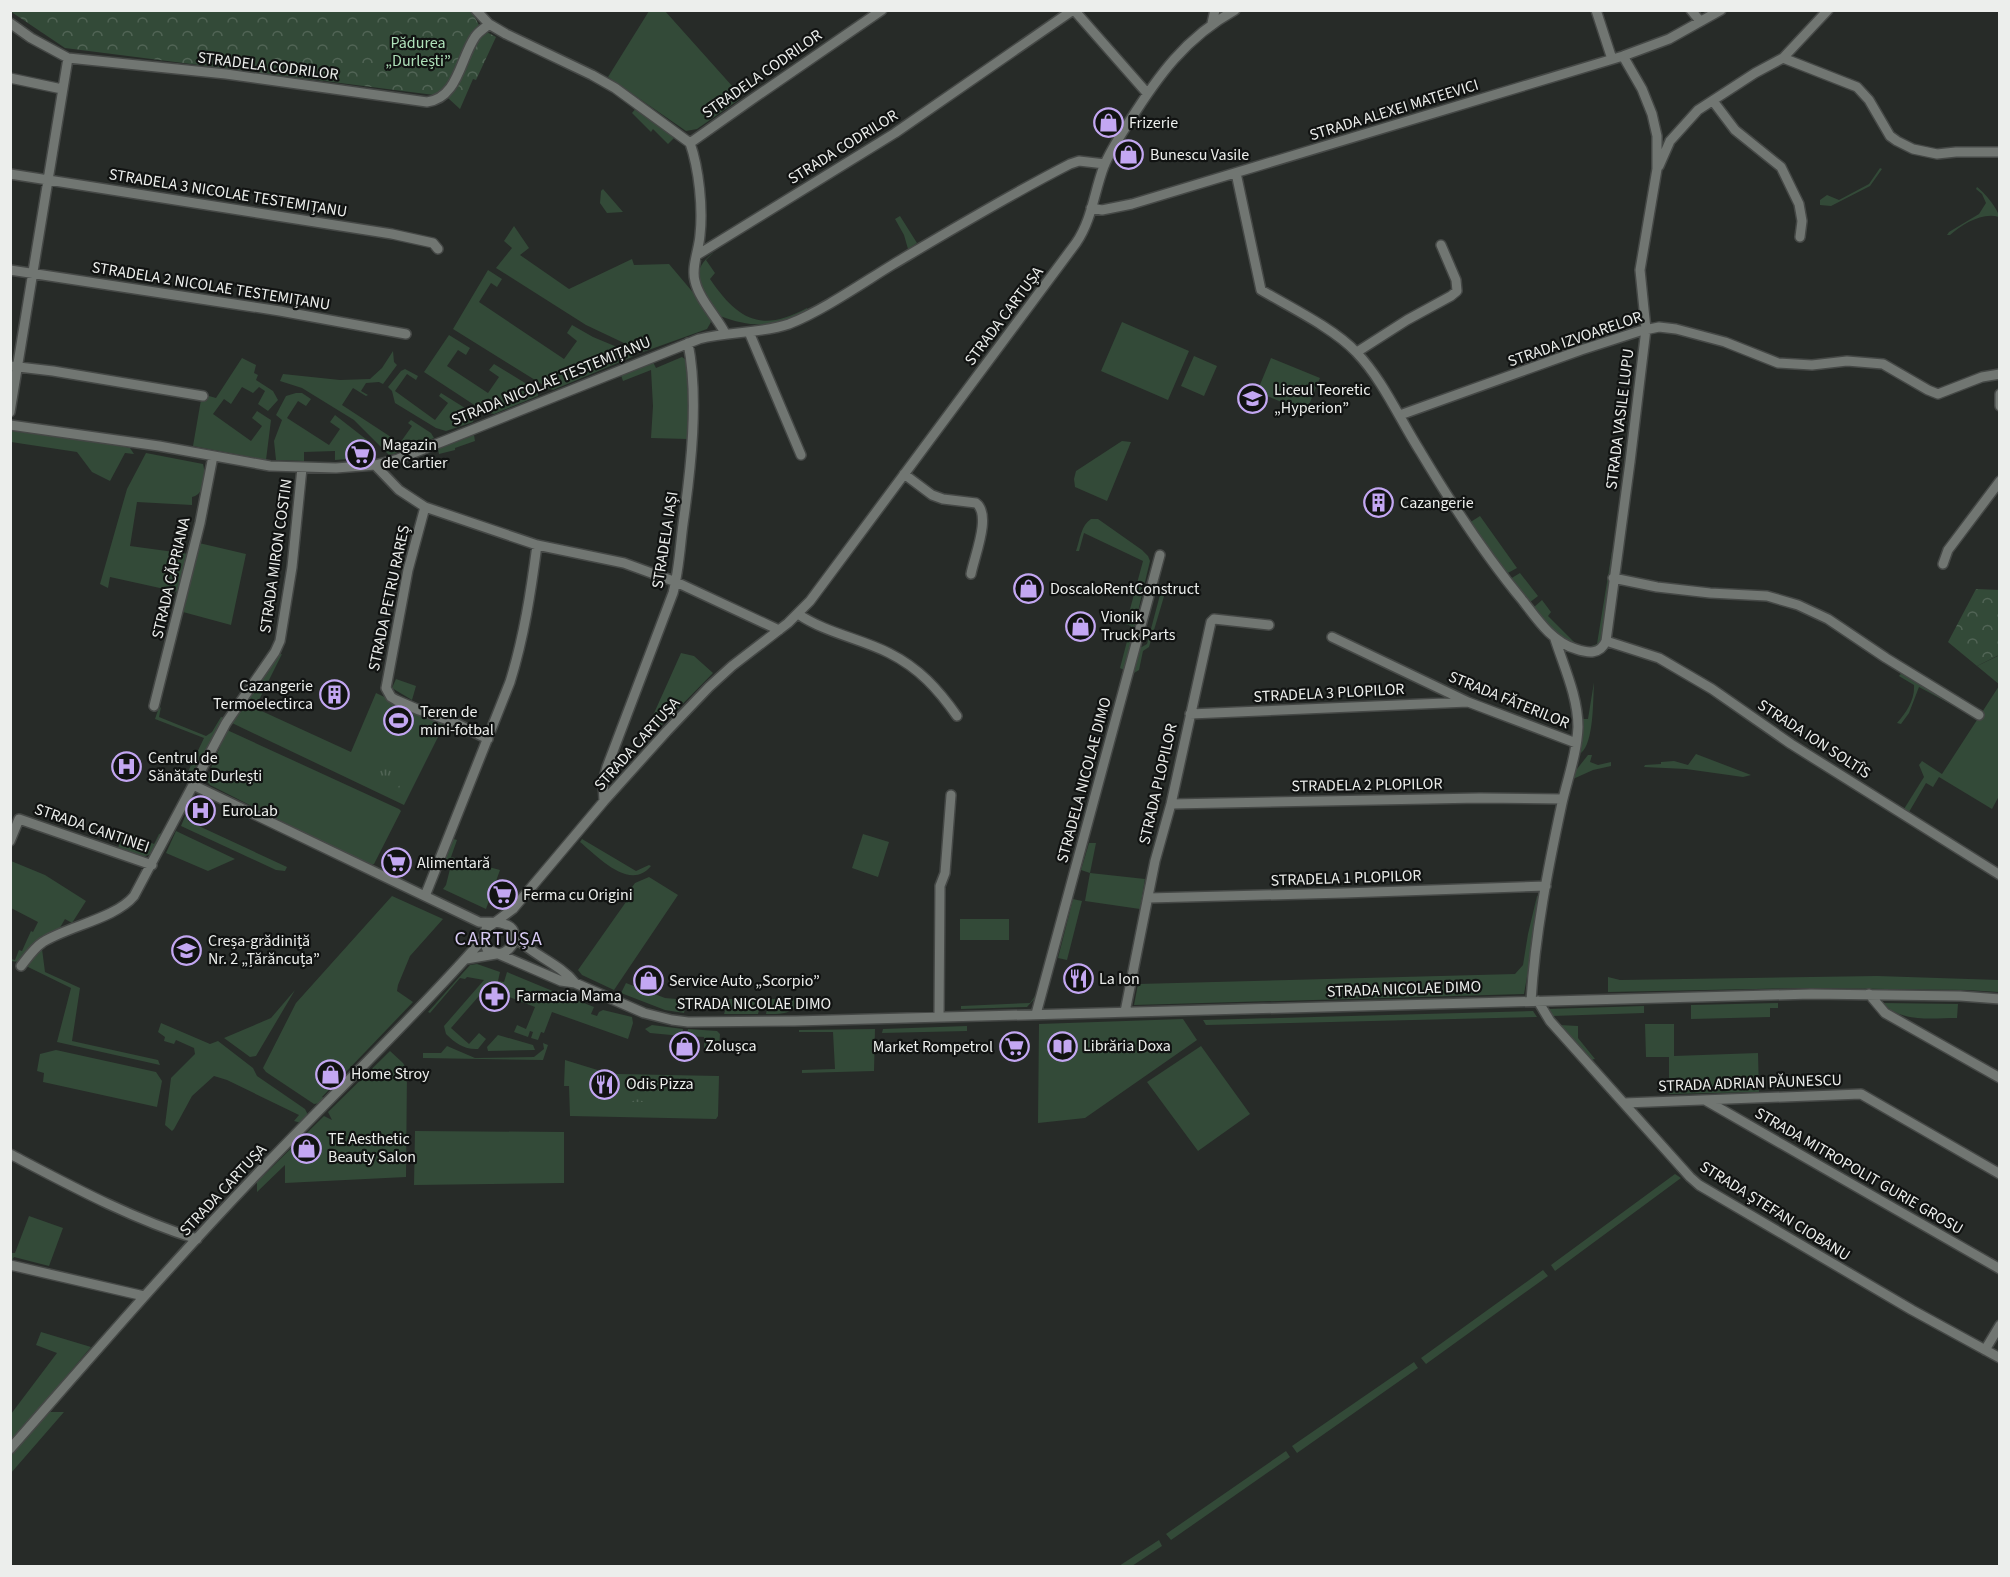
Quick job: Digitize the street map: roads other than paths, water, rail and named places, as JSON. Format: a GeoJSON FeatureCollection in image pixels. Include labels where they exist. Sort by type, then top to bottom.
{"type":"FeatureCollection","features":[{"type":"Feature","properties":{"kind":"street"},"geometry":{"type":"LineString","coordinates":[[476,10],[489,24],[615,88],[690,143],[698,178],[700,233],[694,280],[725,333]]}},
{"type":"Feature","properties":{"kind":"street","name":"STRADELA CODRILOR"},"geometry":{"type":"LineString","coordinates":[[690,143],[882,10]]}},
{"type":"Feature","properties":{"kind":"street"},"geometry":{"type":"LineString","coordinates":[[1074,10],[1148,93]]}},
{"type":"Feature","properties":{"kind":"street","name":"STRADA CODRILOR"},"geometry":{"type":"LineString","coordinates":[[697,255],[895,133],[1074,10]]}},
{"type":"Feature","properties":{"kind":"street"},"geometry":{"type":"LineString","coordinates":[[1212,23],[1215,10]]}},
{"type":"Feature","properties":{"kind":"street","name":"STRADA CARTUȘA"},"geometry":{"type":"LineString","coordinates":[[495,923],[513,909],[604,801],[709,687],[736,662],[798,614],[821,587],[1074,246],[1086,226],[1105,164],[1148,93],[1188,43],[1212,23],[1235,10]]}},
{"type":"Feature","properties":{"kind":"street"},"geometry":{"type":"LineString","coordinates":[[1596,10],[1612,59]]}},
{"type":"Feature","properties":{"kind":"street","name":"STRADA ALEXEI MATEEVICI"},"geometry":{"type":"LineString","coordinates":[[1091,208],[1102,210],[1132,204],[1623,56],[1669,39],[1721,10]]}},
{"type":"Feature","properties":{"kind":"street"},"geometry":{"type":"LineString","coordinates":[[1657,169],[1676,132],[1698,110],[1783,57],[1828,10]]}},
{"type":"Feature","properties":{"kind":"street"},"geometry":{"type":"LineString","coordinates":[[1692,11],[1700,21]]}},
{"type":"Feature","properties":{"kind":"street","name":"STRADELA CODRILOR"},"geometry":{"type":"LineString","coordinates":[[10,23],[31,38],[68,58],[226,74],[427,102],[436,101],[448,92],[476,36],[489,24]]}},
{"type":"Feature","properties":{"kind":"street","name":"STRADA VASILE LUPU"},"geometry":{"type":"LineString","coordinates":[[1605,643],[1646,329],[1640,270],[1657,169],[1657,136],[1652,114],[1642,89],[1623,56]]}},
{"type":"Feature","properties":{"kind":"street"},"geometry":{"type":"LineString","coordinates":[[1783,57],[1857,87],[1869,100],[1890,136],[1913,149],[1936,154],[2000,152]]}},
{"type":"Feature","properties":{"kind":"street"},"geometry":{"type":"LineString","coordinates":[[10,412],[14,366],[33,274],[68,58]]}},
{"type":"Feature","properties":{"kind":"street"},"geometry":{"type":"LineString","coordinates":[[10,78],[62,89]]}},
{"type":"Feature","properties":{"kind":"street"},"geometry":{"type":"LineString","coordinates":[[1713,101],[1735,130],[1781,167],[1799,204],[1802,221],[1800,237]]}},
{"type":"Feature","properties":{"kind":"street","name":"STRADA NICOLAE TESTEMIȚANU"},"geometry":{"type":"LineString","coordinates":[[10,424],[159,446],[270,466],[302,468],[375,465],[435,445],[688,343],[725,333],[770,329],[795,321],[836,299],[980,212],[1070,164],[1079,161],[1105,164]]}},
{"type":"Feature","properties":{"kind":"street","name":"STRADA FĂTERILOR"},"geometry":{"type":"LineString","coordinates":[[1236,172],[1261,290],[1341,338],[1356,352],[1400,416],[1478,543],[1533,614],[1555,638],[1564,645],[1585,652],[1597,651],[1605,643]]}},
{"type":"Feature","properties":{"kind":"street","name":"STRADELA 3 NICOLAE TESTEMIȚANU"},"geometry":{"type":"LineString","coordinates":[[10,174],[392,234],[433,243],[438,249]]}},
{"type":"Feature","properties":{"kind":"street"},"geometry":{"type":"LineString","coordinates":[[1356,352],[1457,291],[1456,280],[1442,244]]}},
{"type":"Feature","properties":{"kind":"street","name":"STRADELA 2 NICOLAE TESTEMIȚANU"},"geometry":{"type":"LineString","coordinates":[[10,270],[280,311],[406,334]]}},
{"type":"Feature","properties":{"kind":"street","name":"STRADA IZVOARELOR"},"geometry":{"type":"LineString","coordinates":[[1400,416],[1581,350],[1659,327],[1676,329],[1725,342],[1770,361],[1786,365],[1847,361],[1883,364],[1938,394],[1982,377],[2000,374]]}},
{"type":"Feature","properties":{"kind":"street"},"geometry":{"type":"LineString","coordinates":[[749,332],[801,455]]}},
{"type":"Feature","properties":{"kind":"street","name":"STRADELA IAȘI"},"geometry":{"type":"LineString","coordinates":[[604,801],[603,782],[607,767],[676,582],[690,474],[692,369],[688,343]]}},
{"type":"Feature","properties":{"kind":"street"},"geometry":{"type":"LineString","coordinates":[[14,366],[203,396]]}},
{"type":"Feature","properties":{"kind":"street"},"geometry":{"type":"LineString","coordinates":[[2000,394],[2000,406]]}},
{"type":"Feature","properties":{"kind":"street","name":"STRADA CĂPRIANA"},"geometry":{"type":"LineString","coordinates":[[154,706],[197,533],[213,456]]}},
{"type":"Feature","properties":{"kind":"street","name":"STRADA PETRU RAREȘ"},"geometry":{"type":"LineString","coordinates":[[375,465],[399,490],[425,507],[537,545],[624,563],[676,582],[779,630]]}},
{"type":"Feature","properties":{"kind":"street","name":"STRADA MIRON COSTIN"},"geometry":{"type":"LineString","coordinates":[[152,865],[226,723],[275,652],[280,641],[292,567],[302,468]]}},
{"type":"Feature","properties":{"kind":"street"},"geometry":{"type":"LineString","coordinates":[[904,474],[932,495],[943,499],[976,503],[980,506],[983,517],[982,531],[971,574]]}},
{"type":"Feature","properties":{"kind":"street"},"geometry":{"type":"LineString","coordinates":[[1943,564],[1948,550],[2000,481]]}},
{"type":"Feature","properties":{"kind":"street","name":"STRADA PETRU RAREȘ"},"geometry":{"type":"LineString","coordinates":[[425,507],[408,570],[386,688],[391,697],[396,700],[451,721],[488,739]]}},
{"type":"Feature","properties":{"kind":"street"},"geometry":{"type":"LineString","coordinates":[[425,896],[488,739],[519,654],[531,593],[537,545]]}},
{"type":"Feature","properties":{"kind":"street","name":"STRADELA NICOLAE DIMO"},"geometry":{"type":"LineString","coordinates":[[1036,1014],[1160,555]]}},
{"type":"Feature","properties":{"kind":"street"},"geometry":{"type":"LineString","coordinates":[[1613,578],[1710,593],[1767,596],[1798,605],[1828,619],[1979,715]]}},
{"type":"Feature","properties":{"kind":"street"},"geometry":{"type":"LineString","coordinates":[[798,614],[821,628],[888,652],[906,663],[935,687],[957,716]]}},
{"type":"Feature","properties":{"kind":"street","name":"STRADA PLOPILOR"},"geometry":{"type":"LineString","coordinates":[[1125,1012],[1148,898],[1211,622],[1214,619],[1269,625]]}},
{"type":"Feature","properties":{"kind":"street","name":"STRADA FĂTERILOR"},"geometry":{"type":"LineString","coordinates":[[1332,637],[1468,702],[1576,743],[1577,714],[1555,638]]}},
{"type":"Feature","properties":{"kind":"street","name":"STRADA ION SOLTÎS"},"geometry":{"type":"LineString","coordinates":[[1605,643],[1659,658],[1712,688],[1791,744],[2000,874]]}},
{"type":"Feature","properties":{"kind":"street","name":"STRADELA 3 PLOPILOR"},"geometry":{"type":"LineString","coordinates":[[1190,714],[1468,702]]}},
{"type":"Feature","properties":{"kind":"street"},"geometry":{"type":"LineString","coordinates":[[1535,1001],[1534,956],[1563,799],[1573,767],[1576,743]]}},
{"type":"Feature","properties":{"kind":"street"},"geometry":{"type":"LineString","coordinates":[[193,785],[479,922],[500,923],[512,932]]}},
{"type":"Feature","properties":{"kind":"street"},"geometry":{"type":"LineString","coordinates":[[939,1017],[940,886],[945,873],[951,795]]}},
{"type":"Feature","properties":{"kind":"street","name":"STRADELA 2 PLOPILOR"},"geometry":{"type":"LineString","coordinates":[[1171,804],[1480,798],[1563,799]]}},
{"type":"Feature","properties":{"kind":"street","name":"STRADA CANTINEI"},"geometry":{"type":"LineString","coordinates":[[10,841],[14,817],[152,865],[131,901],[108,914],[42,943],[21,966]]}},
{"type":"Feature","properties":{"kind":"street","name":"STRADELA 1 PLOPILOR"},"geometry":{"type":"LineString","coordinates":[[1148,898],[1546,886]]}},
{"type":"Feature","properties":{"kind":"street"},"geometry":{"type":"LineString","coordinates":[[466,959],[510,950],[513,946],[512,932],[508,922],[513,909]]}},
{"type":"Feature","properties":{"kind":"street"},"geometry":{"type":"LineString","coordinates":[[479,922],[487,949],[497,954]]}},
{"type":"Feature","properties":{"kind":"street"},"geometry":{"type":"LineString","coordinates":[[483,937],[490,926],[495,923]]}},
{"type":"Feature","properties":{"kind":"street","name":"STRADA NICOLAE DIMO"},"geometry":{"type":"LineString","coordinates":[[512,932],[524,946],[568,975],[575,983]]}},
{"type":"Feature","properties":{"kind":"street","name":"STRADA CARTUȘA"},"geometry":{"type":"LineString","coordinates":[[10,1449],[144,1296],[254,1177],[466,959],[483,937]]}},
{"type":"Feature","properties":{"kind":"street","name":"STRADA NICOLAE DIMO"},"geometry":{"type":"LineString","coordinates":[[497,954],[644,1012],[688,1022],[768,1022],[1810,994],[1960,996],[2000,999]]}},
{"type":"Feature","properties":{"kind":"street"},"geometry":{"type":"LineString","coordinates":[[1869,994],[1885,1013],[2000,1077]]}},
{"type":"Feature","properties":{"kind":"street","name":"STRADA ȘTEFAN CIOBANU"},"geometry":{"type":"LineString","coordinates":[[1535,1001],[1550,1022],[1699,1185],[1912,1310],[2000,1358]]}},
{"type":"Feature","properties":{"kind":"street","name":"STRADA ADRIAN PĂUNESCU"},"geometry":{"type":"LineString","coordinates":[[1624,1103],[1861,1094],[2000,1174]]}},
{"type":"Feature","properties":{"kind":"street","name":"STRADA MITROPOLIT GURIE GROSU"},"geometry":{"type":"LineString","coordinates":[[1704,1100],[2000,1269]]}},
{"type":"Feature","properties":{"kind":"street"},"geometry":{"type":"LineString","coordinates":[[10,1154],[131,1214],[197,1239]]}},
{"type":"Feature","properties":{"kind":"street"},"geometry":{"type":"LineString","coordinates":[[10,1264],[144,1296]]}},
{"type":"Feature","properties":{"kind":"street"},"geometry":{"type":"LineString","coordinates":[[1984,1350],[2000,1325]]}},
{"type":"Feature","properties":{"kind":"place","name":"Frizerie"},"geometry":{"type":"Point","coordinates":[1108,123]}},
{"type":"Feature","properties":{"kind":"place","name":"Bunescu Vasile"},"geometry":{"type":"Point","coordinates":[1129,155]}},
{"type":"Feature","properties":{"kind":"place","name":"Liceul Teoretic „Hyperion”"},"geometry":{"type":"Point","coordinates":[1253,399]}},
{"type":"Feature","properties":{"kind":"place","name":"Magazin de Cartier"},"geometry":{"type":"Point","coordinates":[361,454]}},
{"type":"Feature","properties":{"kind":"place","name":"Cazangerie"},"geometry":{"type":"Point","coordinates":[1379,503]}},
{"type":"Feature","properties":{"kind":"place","name":"DoscaloRentConstruct"},"geometry":{"type":"Point","coordinates":[1029,589]}},
{"type":"Feature","properties":{"kind":"place","name":"Vionik Truck Parts"},"geometry":{"type":"Point","coordinates":[1080,626]}},
{"type":"Feature","properties":{"kind":"place","name":"Cazangerie Termoelectirca"},"geometry":{"type":"Point","coordinates":[334,695]}},
{"type":"Feature","properties":{"kind":"place","name":"Teren de mini-fotbal"},"geometry":{"type":"Point","coordinates":[399,721]}},
{"type":"Feature","properties":{"kind":"place","name":"Centrul de Sănătate Durlești"},"geometry":{"type":"Point","coordinates":[127,767]}},
{"type":"Feature","properties":{"kind":"place","name":"EuroLab"},"geometry":{"type":"Point","coordinates":[201,811]}},
{"type":"Feature","properties":{"kind":"place","name":"Alimentară"},"geometry":{"type":"Point","coordinates":[396,863]}},
{"type":"Feature","properties":{"kind":"place","name":"Ferma cu Origini"},"geometry":{"type":"Point","coordinates":[502,895]}},
{"type":"Feature","properties":{"kind":"place","name":"Creșa-grădiniță Nr. 2 „Țărăncuța”"},"geometry":{"type":"Point","coordinates":[187,950]}},
{"type":"Feature","properties":{"kind":"place","name":"La Ion"},"geometry":{"type":"Point","coordinates":[1078,979]}},
{"type":"Feature","properties":{"kind":"place","name":"Service Auto „Scorpio”"},"geometry":{"type":"Point","coordinates":[648,981]}},
{"type":"Feature","properties":{"kind":"place","name":"Farmacia Mama"},"geometry":{"type":"Point","coordinates":[495,996]}},
{"type":"Feature","properties":{"kind":"place","name":"Zolușca"},"geometry":{"type":"Point","coordinates":[684,1046]}},
{"type":"Feature","properties":{"kind":"place","name":"Librăria Doxa"},"geometry":{"type":"Point","coordinates":[1062,1046]}},
{"type":"Feature","properties":{"kind":"place","name":"Market Rompetrol"},"geometry":{"type":"Point","coordinates":[1014,1047]}},
{"type":"Feature","properties":{"kind":"place","name":"Home Stroy"},"geometry":{"type":"Point","coordinates":[330,1074]}},
{"type":"Feature","properties":{"kind":"place","name":"Odis Pizza"},"geometry":{"type":"Point","coordinates":[605,1084]}},
{"type":"Feature","properties":{"kind":"place","name":"TE Aesthetic Beauty Salon"},"geometry":{"type":"Point","coordinates":[307,1148]}},
{"type":"Feature","properties":{"kind":"district","name":"CARTUȘA"},"geometry":{"type":"Point","coordinates":[499,939]}},
{"type":"Feature","properties":{"kind":"park label","name":"Pădurea „Durlești”"},"geometry":{"type":"Point","coordinates":[418,52]}}]}
